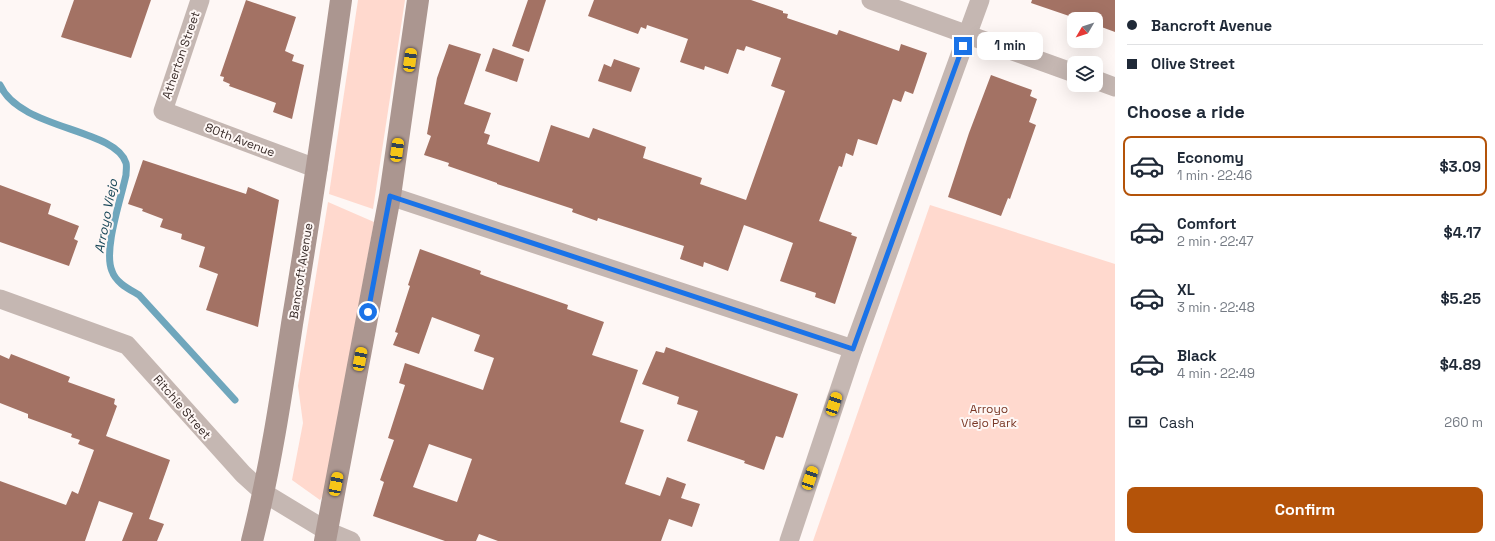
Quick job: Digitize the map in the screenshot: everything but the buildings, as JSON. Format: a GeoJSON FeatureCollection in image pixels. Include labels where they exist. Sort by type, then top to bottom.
{"type":"FeatureCollection","features":[{"type":"Feature","properties":{"kind":"main road","name":"Bancroft Avenue"},"geometry":{"type":"LineString","coordinates":[[252,541],[264,493],[318,169],[341,0]]}},
{"type":"Feature","properties":{"kind":"main road"},"geometry":{"type":"LineString","coordinates":[[326,536],[390,196],[418,0]]}},
{"type":"Feature","properties":{"kind":"street","name":"Atherton Street"},"geometry":{"type":"LineString","coordinates":[[163,111],[200,0]]}},
{"type":"Feature","properties":{"kind":"street"},"geometry":{"type":"LineString","coordinates":[[871,0],[1067,70]]}},
{"type":"Feature","properties":{"kind":"street"},"geometry":{"type":"LineString","coordinates":[[790,541],[853,349],[980,0]]}},
{"type":"Feature","properties":{"kind":"street"},"geometry":{"type":"LineString","coordinates":[[1103,83],[1115,87]]}},
{"type":"Feature","properties":{"kind":"street","name":"80th Avenue"},"geometry":{"type":"LineString","coordinates":[[163,111],[318,169]]}},
{"type":"Feature","properties":{"kind":"street"},"geometry":{"type":"LineString","coordinates":[[390,196],[853,349]]}},
{"type":"Feature","properties":{"kind":"street","name":"Ritchie Street"},"geometry":{"type":"LineString","coordinates":[[0,299],[127,345],[235,467],[264,493],[326,536],[351,541]]}},
{"type":"Feature","properties":{"kind":"green space"},"geometry":{"type":"Polygon","coordinates":[[[358,0],[405,0],[373,209],[329,194],[358,0]]]}},
{"type":"Feature","properties":{"kind":"green space"},"geometry":{"type":"Polygon","coordinates":[[[328,202],[374,222],[324,494],[320,500],[292,480],[303,423],[298,386],[328,202]]]}},
{"type":"Feature","properties":{"kind":"green space","name":"Arroyo Viejo Park"},"geometry":{"type":"Polygon","coordinates":[[[930,205],[1115,264],[1115,541],[813,541],[930,205]]]}},
{"type":"Feature","properties":{"kind":"waterway","name":"Arroyo Viejo"},"geometry":{"type":"LineString","coordinates":[[0,85],[11,100],[27,111],[46,120],[104,142],[118,151],[126,163],[126,175],[111,238],[110,262],[112,271],[116,279],[139,295],[235,400]]}},
{"type":"Feature","properties":{"kind":"route"},"geometry":{"type":"LineString","coordinates":[[368,312],[390,196],[853,349],[963,46]]}}]}
